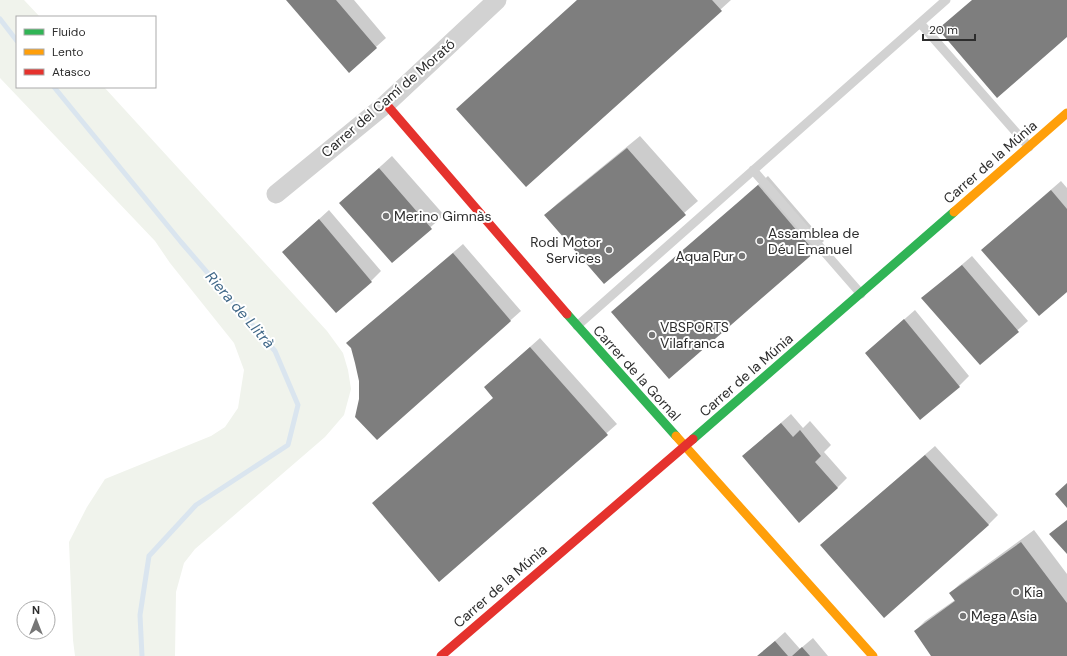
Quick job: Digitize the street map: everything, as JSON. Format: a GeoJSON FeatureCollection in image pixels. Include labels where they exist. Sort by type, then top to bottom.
{"type":"FeatureCollection","features":[{"type":"Feature","properties":{"kind":"street","name":"Carrer del Camí de Morató"},"geometry":{"type":"LineString","coordinates":[[276,194],[386,104],[497,0]]}},
{"type":"Feature","properties":{"kind":"street","name":"Carrer de la Gornal"},"geometry":{"type":"LineString","coordinates":[[386,104],[577,326],[873,656]]}},
{"type":"Feature","properties":{"kind":"street","name":"Carrer de la Múnia"},"geometry":{"type":"LineString","coordinates":[[441,656],[861,294],[1067,114]]}},
{"type":"Feature","properties":{"kind":"lane"},"geometry":{"type":"LineString","coordinates":[[577,326],[946,0]]}},
{"type":"Feature","properties":{"kind":"lane"},"geometry":{"type":"LineString","coordinates":[[920,23],[1029,147]]}},
{"type":"Feature","properties":{"kind":"lane"},"geometry":{"type":"LineString","coordinates":[[753,170],[861,294]]}},
{"type":"Feature","properties":{"kind":"shaded area"},"geometry":{"type":"Polygon","coordinates":[[[0,0],[24,0],[39,16],[16,16],[16,88],[105,88],[327,331],[343,353],[351,389],[344,415],[325,437],[195,549],[184,563],[176,592],[175,656],[75,656],[69,542],[87,507],[105,479],[211,436],[225,427],[238,408],[244,370],[234,343],[170,263],[155,241],[0,78],[0,0]]]}},
{"type":"Feature","properties":{"kind":"building"},"geometry":{"type":"Polygon","coordinates":[[[286,0],[336,0],[377,48],[349,73],[286,0]]]}},
{"type":"Feature","properties":{"kind":"building"},"geometry":{"type":"Polygon","coordinates":[[[577,0],[712,0],[722,11],[526,187],[456,109],[577,0]]]}},
{"type":"Feature","properties":{"kind":"building"},"geometry":{"type":"Polygon","coordinates":[[[972,0],[1067,0],[1067,37],[997,98],[938,29],[972,0]]]}},
{"type":"Feature","properties":{"kind":"building","name":"Rodi Motor Services"},"geometry":{"type":"Polygon","coordinates":[[[627,148],[686,215],[604,284],[544,215],[627,148]]]}},
{"type":"Feature","properties":{"kind":"building","name":"Merino Gimnàs"},"geometry":{"type":"Polygon","coordinates":[[[379,168],[432,229],[392,263],[339,203],[379,168]]]}},
{"type":"Feature","properties":{"kind":"building"},"geometry":{"type":"Polygon","coordinates":[[[758,185],[815,252],[669,379],[611,312],[758,185]]]}},
{"type":"Feature","properties":{"kind":"building"},"geometry":{"type":"Polygon","coordinates":[[[1051,190],[1067,209],[1067,292],[1039,316],[981,250],[1051,190]]]}},
{"type":"Feature","properties":{"kind":"building"},"geometry":{"type":"Polygon","coordinates":[[[319,219],[372,282],[336,313],[282,252],[319,219]]]}},
{"type":"Feature","properties":{"kind":"building"},"geometry":{"type":"Polygon","coordinates":[[[453,253],[511,321],[377,440],[355,417],[359,399],[359,381],[351,348],[346,343],[453,253]]]}},
{"type":"Feature","properties":{"kind":"building"},"geometry":{"type":"Polygon","coordinates":[[[962,265],[1019,332],[980,365],[921,298],[962,265]]]}},
{"type":"Feature","properties":{"kind":"building"},"geometry":{"type":"Polygon","coordinates":[[[904,319],[960,387],[920,420],[865,353],[904,319]]]}},
{"type":"Feature","properties":{"kind":"building"},"geometry":{"type":"Polygon","coordinates":[[[530,347],[608,435],[439,582],[372,503],[493,398],[484,387],[530,347]]]}},
{"type":"Feature","properties":{"kind":"building"},"geometry":{"type":"Polygon","coordinates":[[[781,423],[793,437],[800,430],[821,456],[815,462],[838,488],[799,523],[742,456],[781,423]]]}},
{"type":"Feature","properties":{"kind":"building"},"geometry":{"type":"Polygon","coordinates":[[[925,455],[989,525],[884,618],[820,545],[925,455]]]}},
{"type":"Feature","properties":{"kind":"building"},"geometry":{"type":"Polygon","coordinates":[[[1067,483],[1067,508],[1055,494],[1067,483]]]}},
{"type":"Feature","properties":{"kind":"building"},"geometry":{"type":"Polygon","coordinates":[[[1067,520],[1067,554],[1049,534],[1067,520]]]}},
{"type":"Feature","properties":{"kind":"building","name":"Kia"},"geometry":{"type":"Polygon","coordinates":[[[1021,542],[1067,603],[1067,656],[931,656],[914,631],[955,601],[949,593],[1021,542]]]}},
{"type":"Feature","properties":{"kind":"building"},"geometry":{"type":"Polygon","coordinates":[[[775,641],[788,656],[757,656],[775,641]]]}},
{"type":"Feature","properties":{"kind":"building"},"geometry":{"type":"Polygon","coordinates":[[[802,647],[810,656],[792,656],[802,647]]]}},
{"type":"Feature","properties":{"kind":"waterway","name":"Riera de Llitrà"},"geometry":{"type":"LineString","coordinates":[[0,19],[16,40]]}},
{"type":"Feature","properties":{"kind":"waterway","name":"Riera de Llitrà"},"geometry":{"type":"LineString","coordinates":[[55,88],[181,242],[275,351],[298,405],[288,445],[196,505],[149,556],[140,615],[142,656]]}},
{"type":"Feature","properties":{"kind":"traffic: fast"},"geometry":{"type":"LineString","coordinates":[[693,439],[954,212]]}},
{"type":"Feature","properties":{"kind":"traffic: fast"},"geometry":{"type":"LineString","coordinates":[[567,314],[676,436]]}},
{"type":"Feature","properties":{"kind":"traffic: slow"},"geometry":{"type":"LineString","coordinates":[[954,212],[1067,113]]}},
{"type":"Feature","properties":{"kind":"traffic: slow"},"geometry":{"type":"LineString","coordinates":[[676,436],[873,656]]}},
{"type":"Feature","properties":{"kind":"traffic: jam"},"geometry":{"type":"LineString","coordinates":[[386,104],[567,314]]}},
{"type":"Feature","properties":{"kind":"traffic: jam"},"geometry":{"type":"LineString","coordinates":[[441,656],[693,439]]}},
{"type":"Feature","properties":{"kind":"place","name":"Merino Gimnàs"},"geometry":{"type":"Point","coordinates":[386,216]}},
{"type":"Feature","properties":{"kind":"place","name":"Assamblea de Déu Emanuel"},"geometry":{"type":"Point","coordinates":[760,241]}},
{"type":"Feature","properties":{"kind":"place","name":"Rodi Motor Services"},"geometry":{"type":"Point","coordinates":[609,250]}},
{"type":"Feature","properties":{"kind":"place","name":"Aqua Pur"},"geometry":{"type":"Point","coordinates":[742,256]}},
{"type":"Feature","properties":{"kind":"place","name":"VBSPORTS Vilafranca"},"geometry":{"type":"Point","coordinates":[652,335]}},
{"type":"Feature","properties":{"kind":"place","name":"Kia"},"geometry":{"type":"Point","coordinates":[1016,592]}},
{"type":"Feature","properties":{"kind":"place","name":"Mega Asia"},"geometry":{"type":"Point","coordinates":[963,616]}}]}
